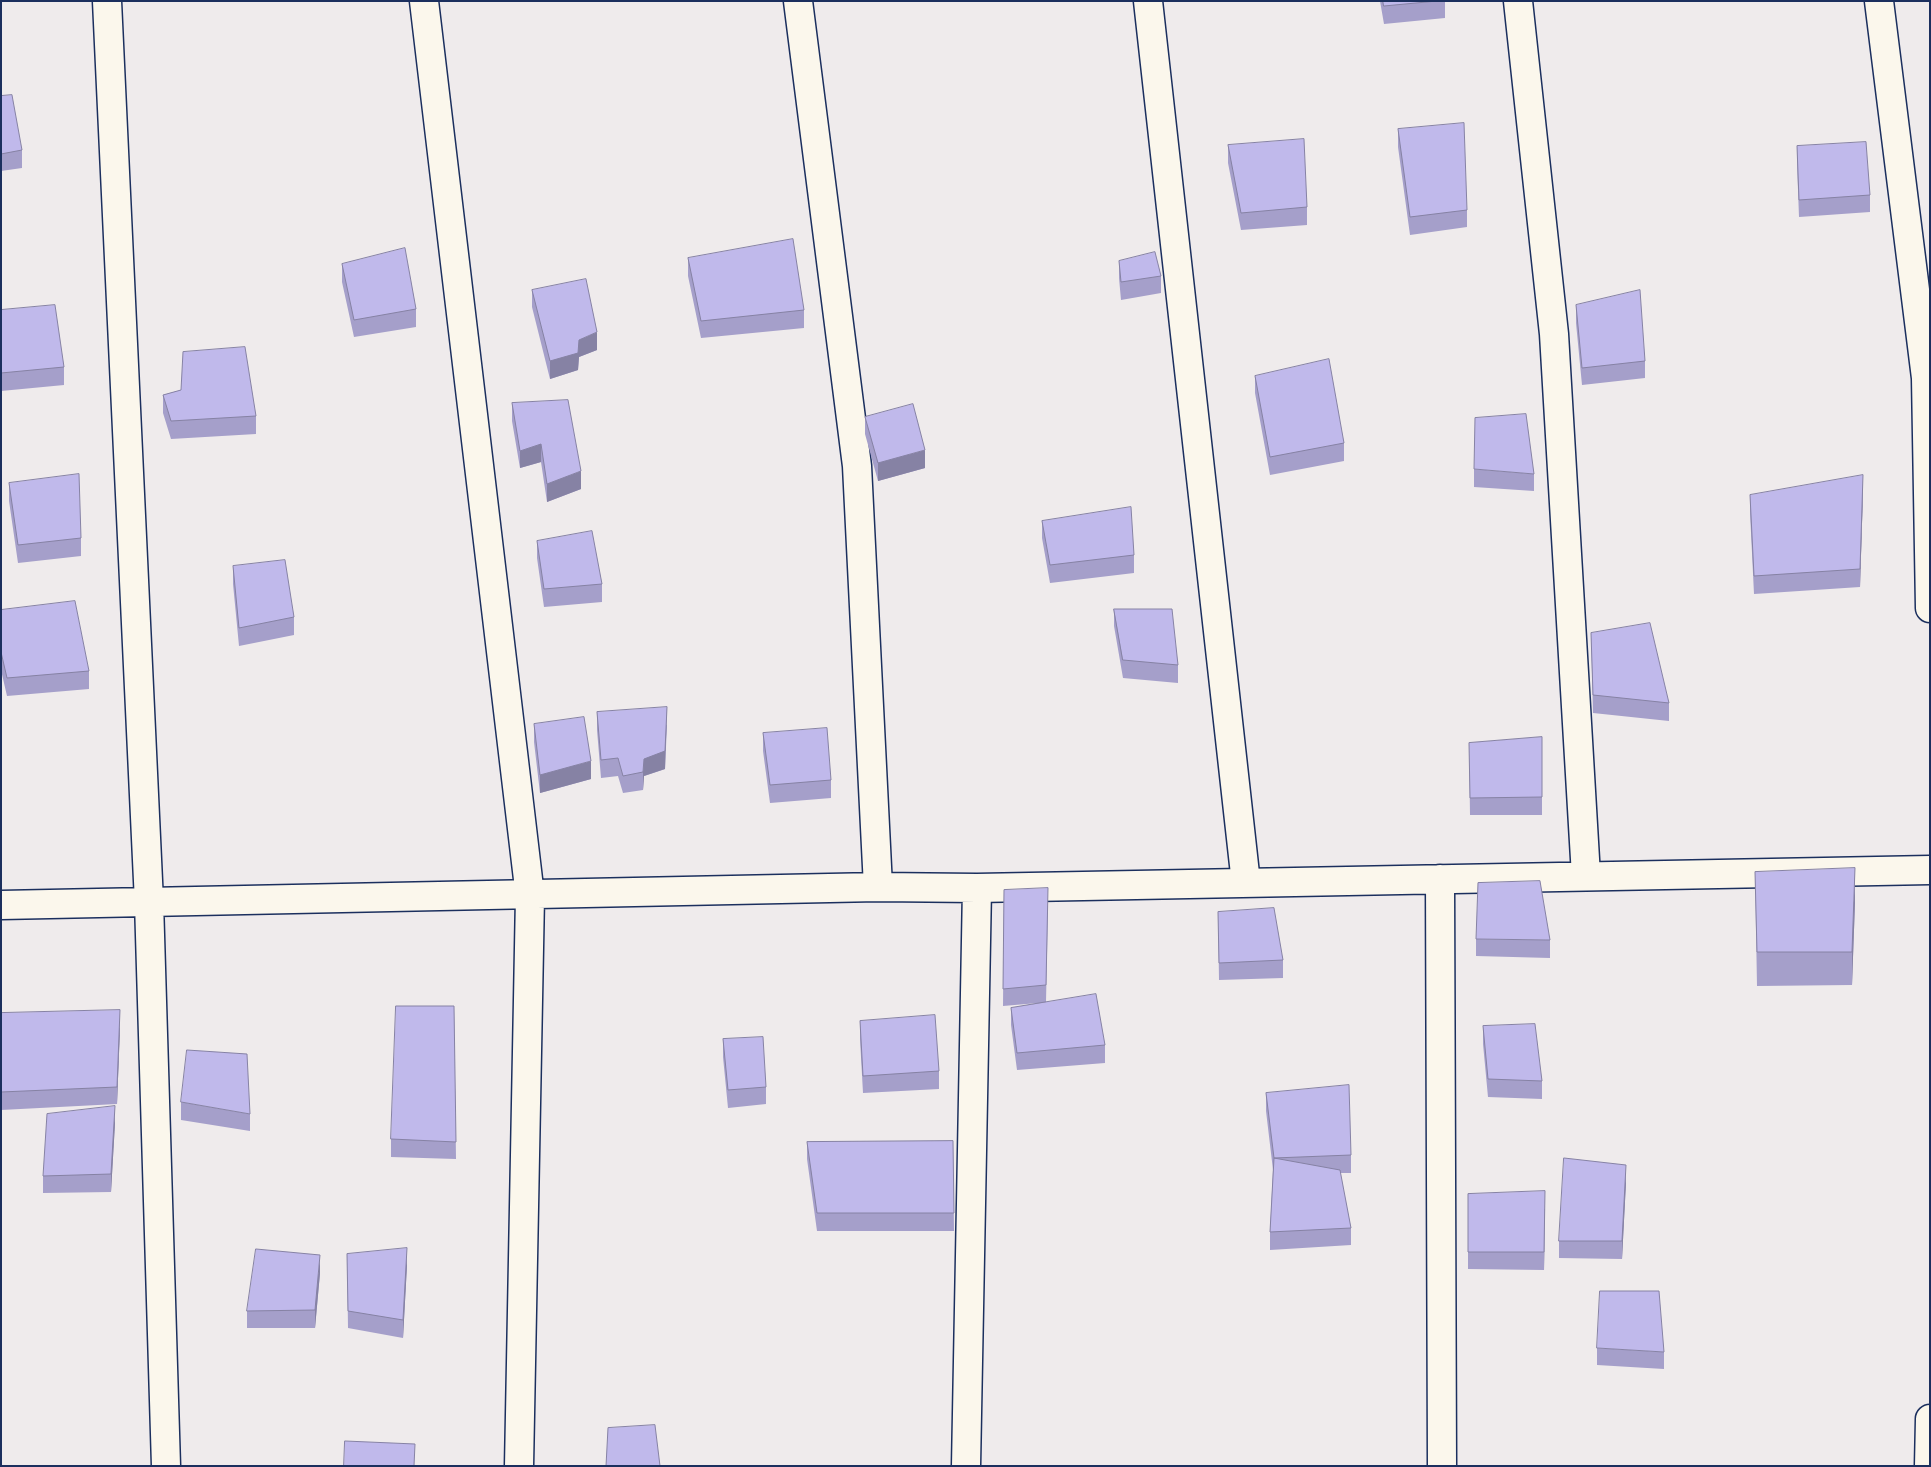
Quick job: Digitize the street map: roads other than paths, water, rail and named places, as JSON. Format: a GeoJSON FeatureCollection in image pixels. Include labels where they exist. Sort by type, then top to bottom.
{"type":"FeatureCollection","features":[{"type":"Feature","properties":{"kind":"street"},"geometry":{"type":"LineString","coordinates":[[107,1],[149,902],[166,1466]]}},
{"type":"Feature","properties":{"kind":"street"},"geometry":{"type":"LineString","coordinates":[[424,1],[530,896],[519,1466]]}},
{"type":"Feature","properties":{"kind":"street"},"geometry":{"type":"LineString","coordinates":[[798,1],[857,466],[878,887]]}},
{"type":"Feature","properties":{"kind":"street"},"geometry":{"type":"LineString","coordinates":[[1148,1],[1246,883]]}},
{"type":"Feature","properties":{"kind":"street"},"geometry":{"type":"LineString","coordinates":[[1518,1],[1554,334],[1586,876]]}},
{"type":"Feature","properties":{"kind":"street"},"geometry":{"type":"LineString","coordinates":[[1880,1],[1926,378],[1930,608]]}},
{"type":"Feature","properties":{"kind":"street"},"geometry":{"type":"LineString","coordinates":[[1,905],[530,896],[878,887],[977,888],[1930,870]]}},
{"type":"Feature","properties":{"kind":"street"},"geometry":{"type":"LineString","coordinates":[[1440,879],[1442,1466]]}},
{"type":"Feature","properties":{"kind":"street"},"geometry":{"type":"LineString","coordinates":[[966,1466],[977,888]]}},
{"type":"Feature","properties":{"kind":"street"},"geometry":{"type":"LineString","coordinates":[[1929,1466],[1930,1419]]}}]}
